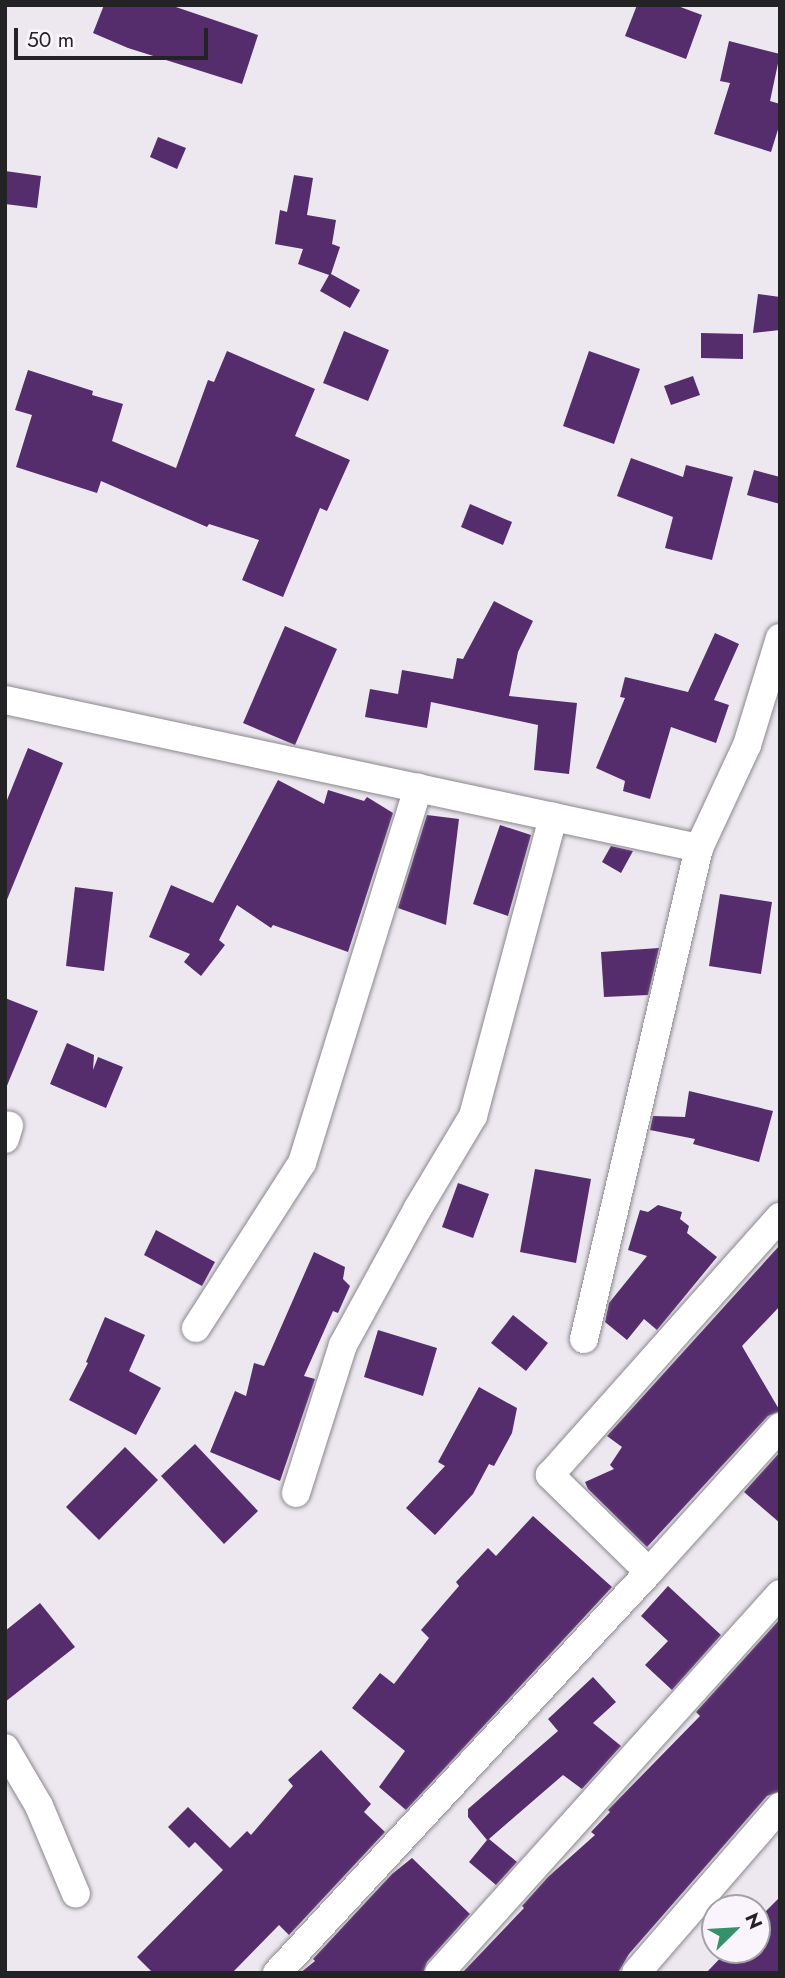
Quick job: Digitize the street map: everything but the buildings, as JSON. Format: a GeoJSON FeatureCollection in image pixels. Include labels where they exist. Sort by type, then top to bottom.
{"type":"FeatureCollection","features":[{"type":"Feature","properties":{"kind":"street"},"geometry":{"type":"LineString","coordinates":[[584,1339],[699,848],[747,745],[780,638]]}},
{"type":"Feature","properties":{"kind":"street"},"geometry":{"type":"LineString","coordinates":[[5,700],[699,848]]}},
{"type":"Feature","properties":{"kind":"street"},"geometry":{"type":"LineString","coordinates":[[196,1328],[302,1163],[418,788]]}},
{"type":"Feature","properties":{"kind":"street"},"geometry":{"type":"LineString","coordinates":[[296,1493],[343,1345],[418,1208],[473,1116],[553,817]]}},
{"type":"Feature","properties":{"kind":"street"},"geometry":{"type":"LineString","coordinates":[[649,1572],[550,1475],[780,1217]]}},
{"type":"Feature","properties":{"kind":"street"},"geometry":{"type":"LineString","coordinates":[[276,1973],[780,1427]]}},
{"type":"Feature","properties":{"kind":"street"},"geometry":{"type":"LineString","coordinates":[[439,1973],[780,1594]]}},
{"type":"Feature","properties":{"kind":"street"},"geometry":{"type":"LineString","coordinates":[[5,1748],[39,1806],[76,1894]]}},
{"type":"Feature","properties":{"kind":"street"},"geometry":{"type":"LineString","coordinates":[[636,1973],[780,1807]]}}]}
